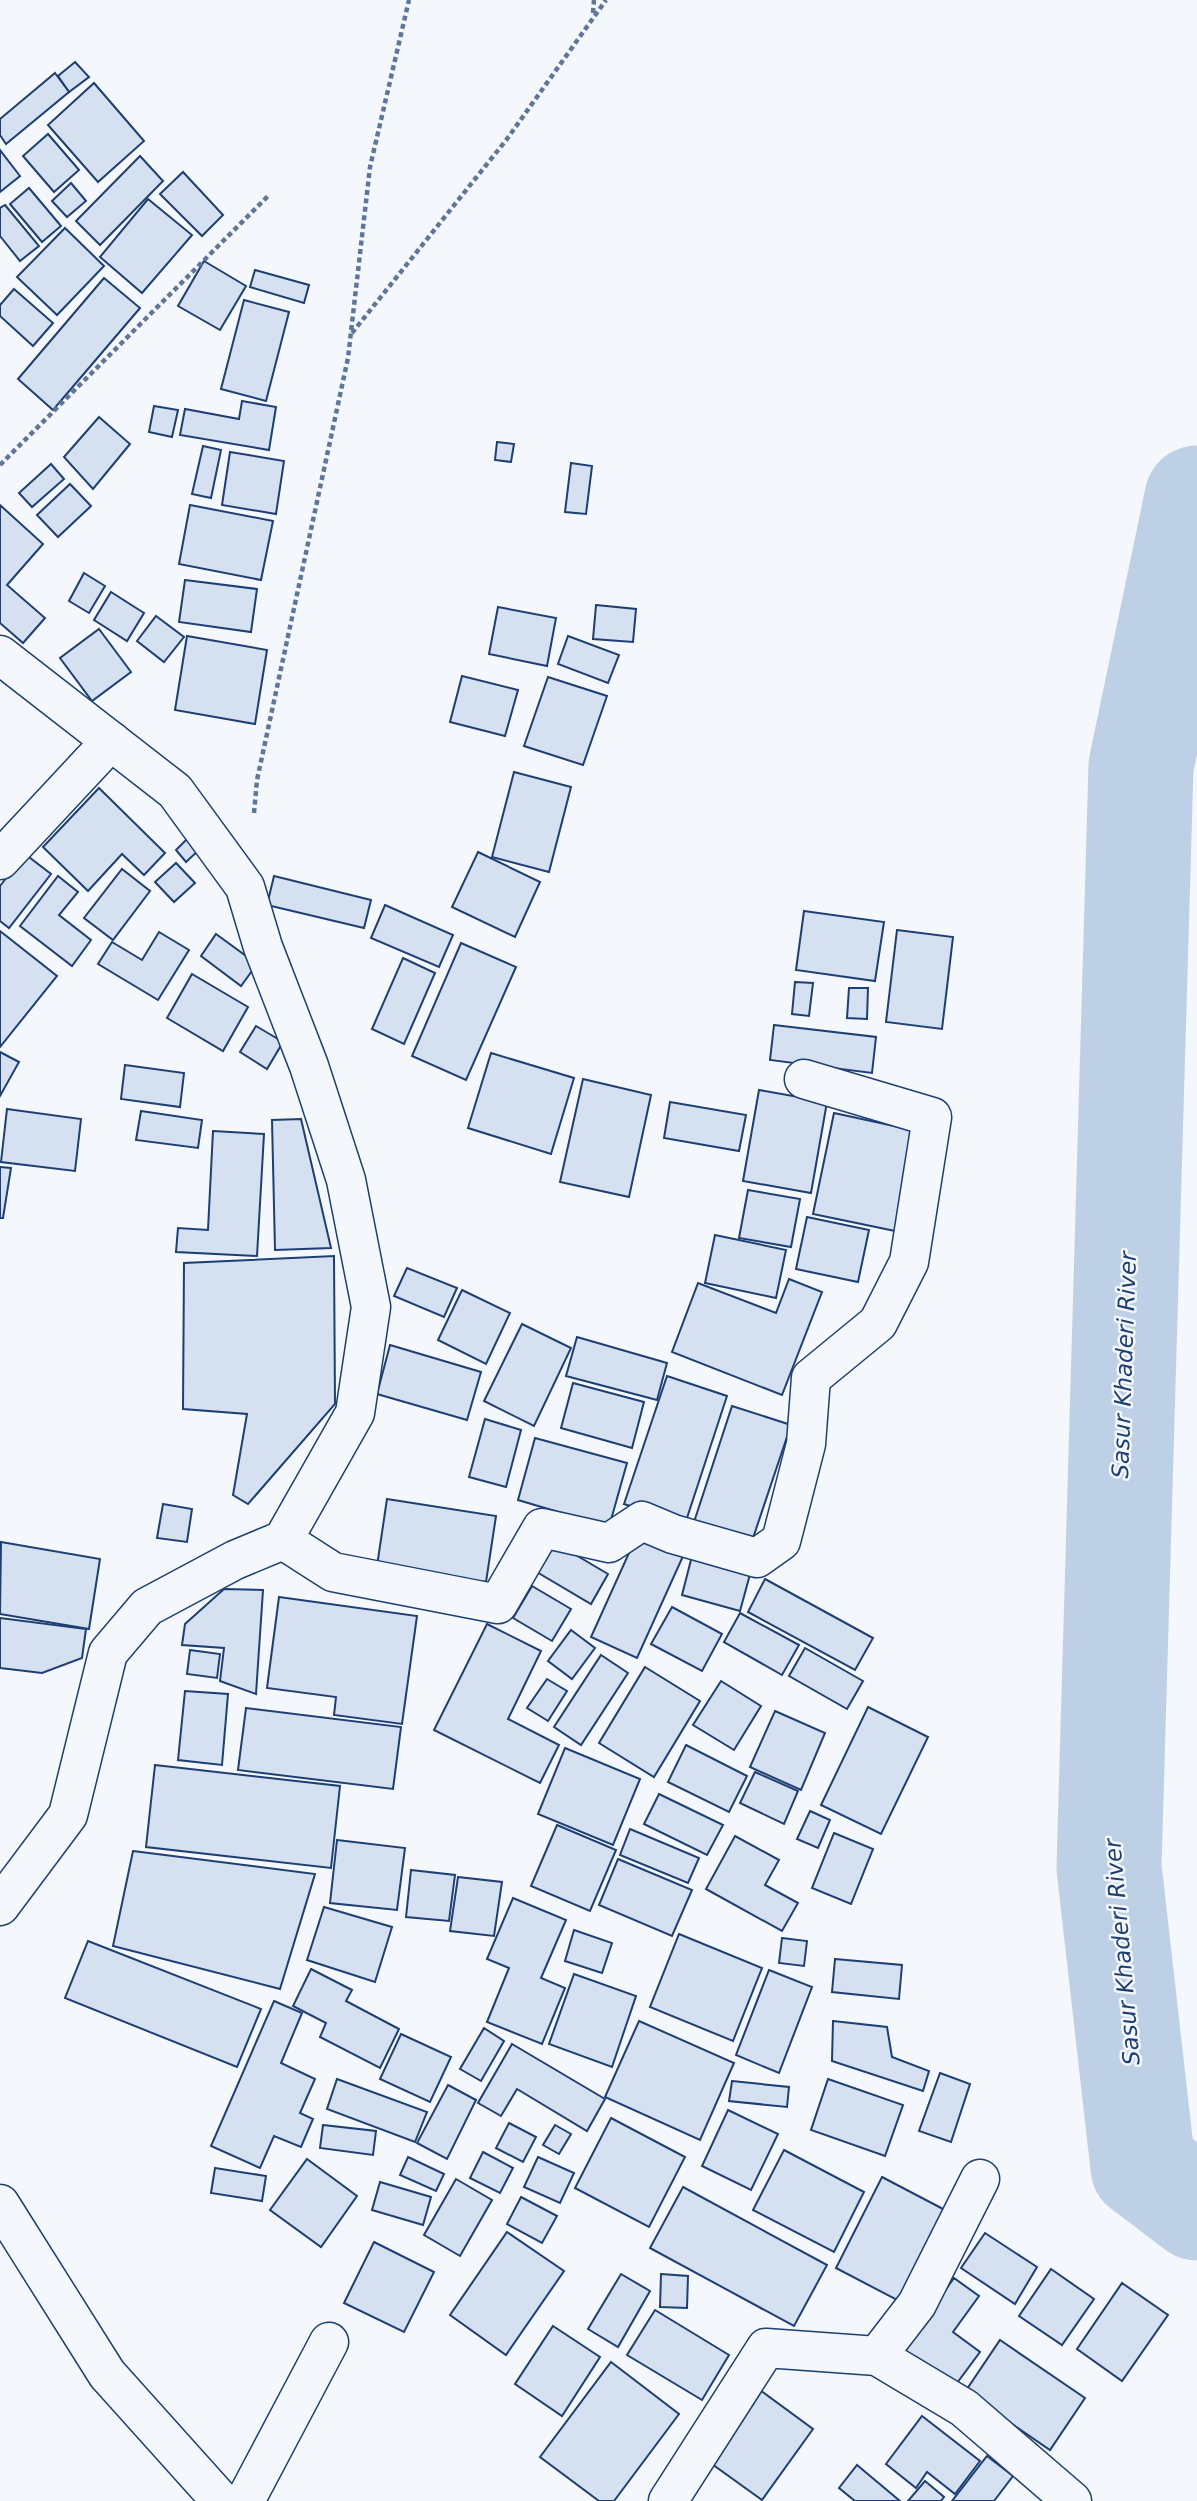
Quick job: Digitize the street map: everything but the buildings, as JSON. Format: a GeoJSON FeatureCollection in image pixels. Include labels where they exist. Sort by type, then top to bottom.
{"type":"FeatureCollection","features":[{"type":"Feature","properties":{"kind":"street"},"geometry":{"type":"LineString","coordinates":[[0,655],[175,791],[245,887],[263,947],[309,1066],[346,1180],[370,1307],[355,1413],[283,1540],[235,1560],[147,1607],[108,1653],[68,1815],[0,1906]]}},
{"type":"Feature","properties":{"kind":"street"},"geometry":{"type":"LineString","coordinates":[[0,860],[111,741]]}},
{"type":"Feature","properties":{"kind":"street"},"geometry":{"type":"LineString","coordinates":[[283,1540],[333,1572],[498,1604],[542,1528],[609,1543],[642,1521],[673,1534],[757,1558],[781,1541],[806,1444],[811,1378],[878,1323],[909,1262],[932,1118],[804,1079]]}},
{"type":"Feature","properties":{"kind":"street"},"geometry":{"type":"LineString","coordinates":[[877,2356],[917,2304],[980,2179]]}},
{"type":"Feature","properties":{"kind":"street"},"geometry":{"type":"LineString","coordinates":[[0,2204],[107,2374],[221,2501]]}},
{"type":"Feature","properties":{"kind":"street"},"geometry":{"type":"LineString","coordinates":[[245,2501],[329,2342]]}},
{"type":"Feature","properties":{"kind":"street"},"geometry":{"type":"LineString","coordinates":[[668,2501],[766,2348],[877,2356],[964,2408],[1072,2501]]}},
{"type":"Feature","properties":{"kind":"path"},"geometry":{"type":"LineString","coordinates":[[245,887],[257,780],[348,358],[370,167],[409,0]]}},
{"type":"Feature","properties":{"kind":"path"},"geometry":{"type":"LineString","coordinates":[[593,16],[594,0]]}},
{"type":"Feature","properties":{"kind":"path"},"geometry":{"type":"LineString","coordinates":[[351,334],[507,139],[606,0]]}},
{"type":"Feature","properties":{"kind":"path"},"geometry":{"type":"LineString","coordinates":[[0,465],[268,196]]}},
{"type":"Feature","properties":{"kind":"waterway","name":"Sasur Khaderi River"},"geometry":{"type":"LineString","coordinates":[[1197,498],[1141,766],[1109,1867],[1143,2167],[1197,2208]]}}]}
